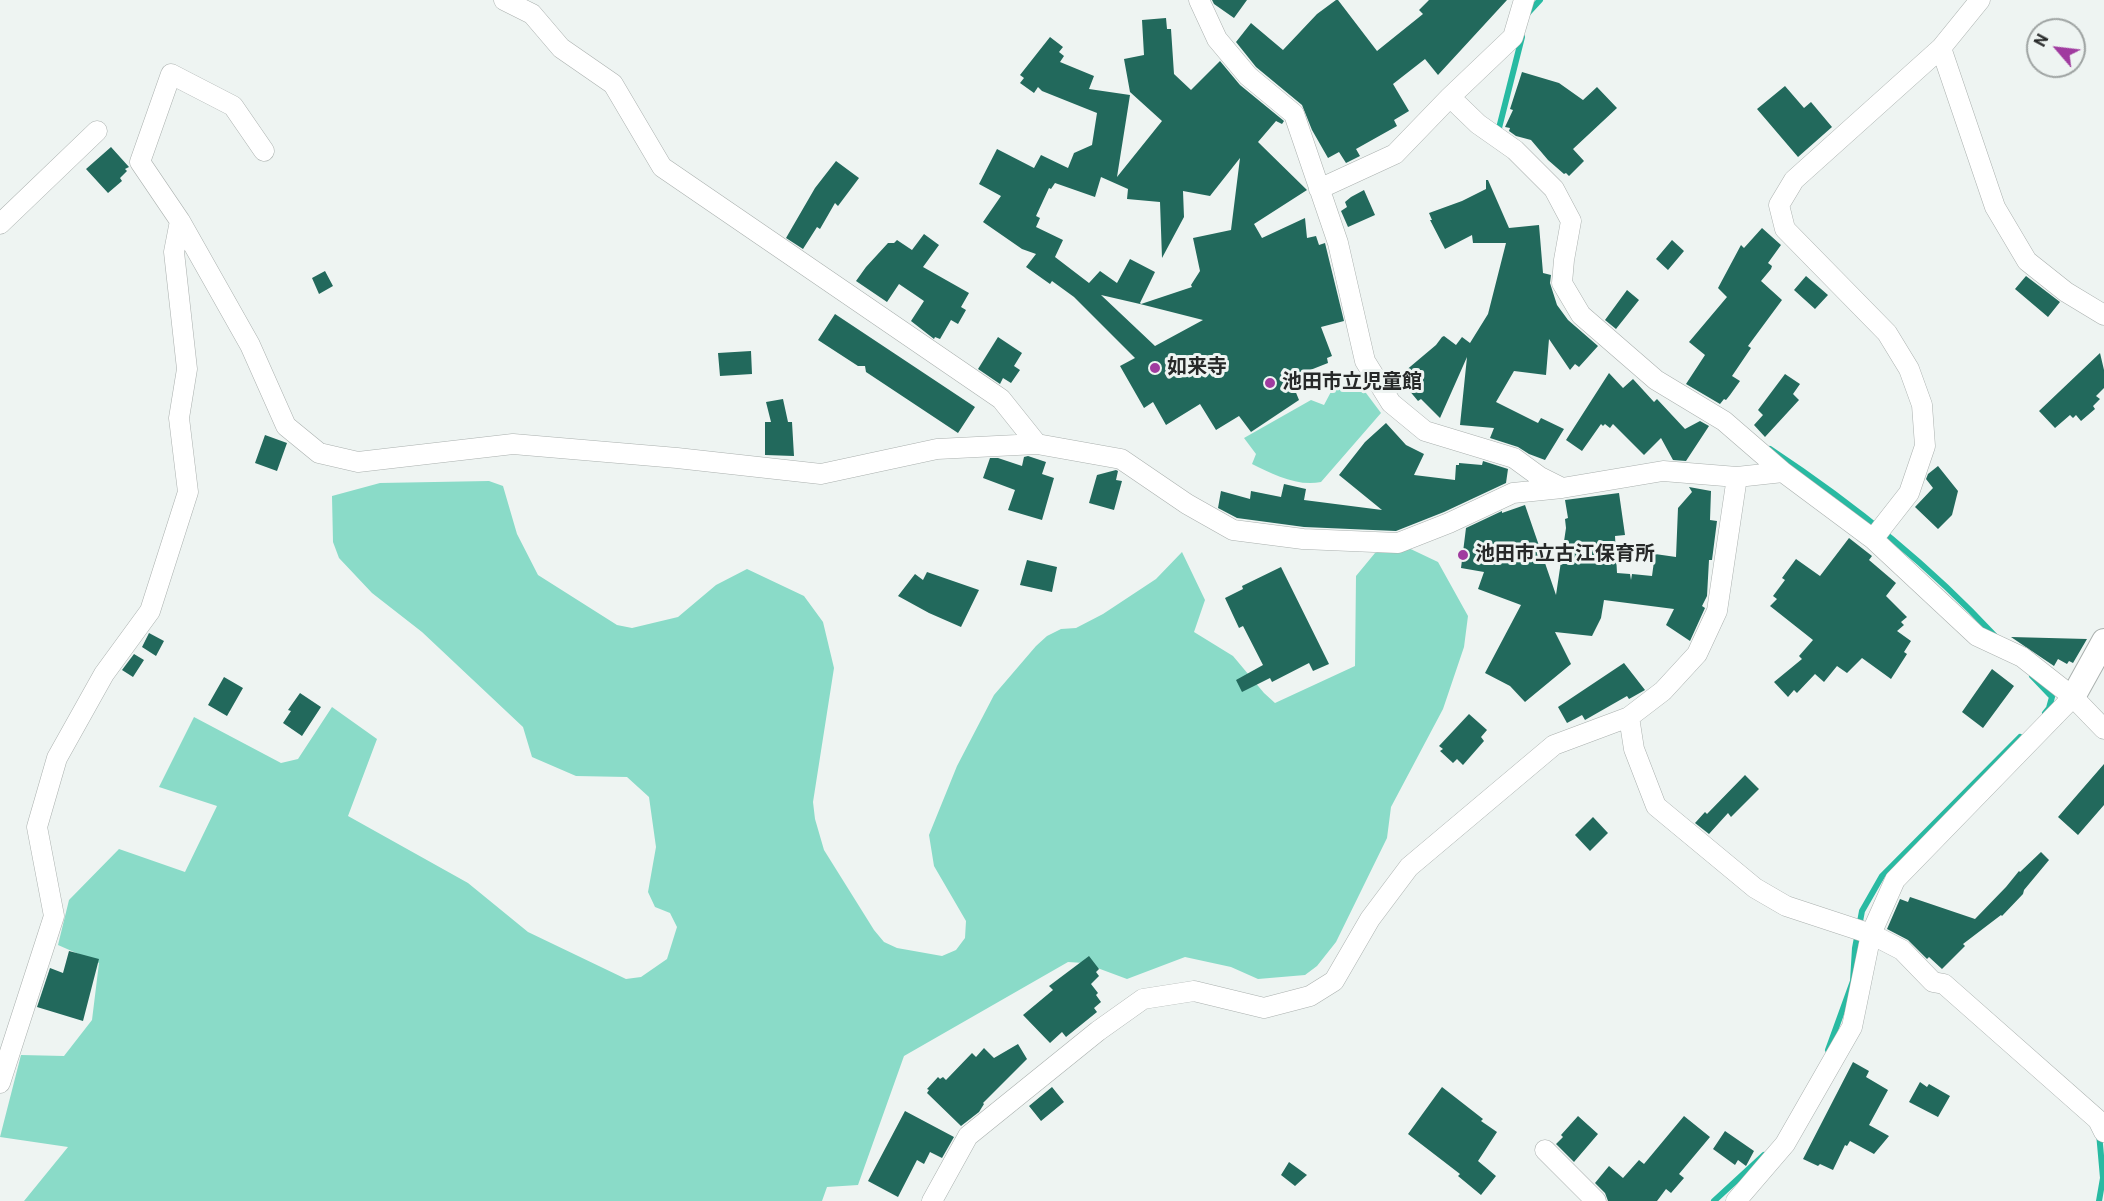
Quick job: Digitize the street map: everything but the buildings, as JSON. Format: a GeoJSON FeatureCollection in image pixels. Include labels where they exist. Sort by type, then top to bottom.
{"type":"FeatureCollection","features":[{"type":"Feature","properties":{"kind":"street"},"geometry":{"type":"LineString","coordinates":[[504,0],[532,14],[561,48],[613,84],[662,167],[1001,399],[1037,444]]}},
{"type":"Feature","properties":{"kind":"street"},"geometry":{"type":"LineString","coordinates":[[1199,0],[1217,39],[1248,76],[1294,114],[1338,243],[1365,361],[1391,403],[1425,431],[1514,458],[1540,477],[1562,488]]}},
{"type":"Feature","properties":{"kind":"street"},"geometry":{"type":"LineString","coordinates":[[1215,0],[1220,28],[1217,39]]}},
{"type":"Feature","properties":{"kind":"street"},"geometry":{"type":"LineString","coordinates":[[1319,189],[1395,154],[1513,37],[1524,0]]}},
{"type":"Feature","properties":{"kind":"street"},"geometry":{"type":"LineString","coordinates":[[1873,539],[1909,494],[1925,446],[1922,405],[1909,369],[1887,333],[1785,229],[1779,205],[1794,180],[1941,48],[1980,0]]}},
{"type":"Feature","properties":{"kind":"street"},"geometry":{"type":"LineString","coordinates":[[1941,48],[1995,207],[2027,261],[2066,292],[2104,315]]}},
{"type":"Feature","properties":{"kind":"street"},"geometry":{"type":"LineString","coordinates":[[264,151],[233,106],[171,74],[140,162],[180,221],[250,345],[286,426],[319,453],[358,462],[513,444],[677,458],[821,474],[937,449],[1037,444],[1121,459],[1187,504],[1233,530],[1303,540],[1398,543],[1449,523],[1513,493],[1562,488],[1663,471],[1737,477],[1783,472]]}},
{"type":"Feature","properties":{"kind":"street"},"geometry":{"type":"LineString","coordinates":[[1450,97],[1478,124],[1515,150],[1554,189],[1571,221],[1562,283],[1581,315],[1656,380],[1724,421],[1783,472],[1873,539],[1977,636],[2022,657],[2073,697],[2104,729]]}},
{"type":"Feature","properties":{"kind":"street"},"geometry":{"type":"LineString","coordinates":[[0,224],[97,131]]}},
{"type":"Feature","properties":{"kind":"street"},"geometry":{"type":"LineString","coordinates":[[0,1083],[54,916],[37,827],[57,758],[104,674],[150,611],[188,492],[178,418],[187,369],[174,252],[180,221]]}},
{"type":"Feature","properties":{"kind":"street"},"geometry":{"type":"LineString","coordinates":[[932,1201],[968,1136],[1098,1031],[1143,999],[1194,991],[1264,1008],[1310,996],[1334,981],[1370,918],[1409,867],[1554,745],[1629,717],[1663,692],[1697,654],[1717,611],[1737,477]]}},
{"type":"Feature","properties":{"kind":"street"},"geometry":{"type":"LineString","coordinates":[[1736,1201],[1785,1144],[1852,1027],[1871,934],[1895,880],[2073,697],[2104,641]]}},
{"type":"Feature","properties":{"kind":"street"},"geometry":{"type":"LineString","coordinates":[[1629,717],[1634,749],[1656,806],[1755,888],[1786,906],[1871,934],[1902,950],[1933,982],[1944,984],[2098,1119],[2104,1132]]}},
{"type":"Feature","properties":{"kind":"street"},"geometry":{"type":"LineString","coordinates":[[1545,1150],[1596,1201]]}},
{"type":"Feature","properties":{"kind":"green space"},"geometry":{"type":"Polygon","coordinates":[[[1354,380],[1381,413],[1321,482],[1294,481],[1252,464],[1256,454],[1244,438],[1311,400],[1324,405],[1333,388],[1354,380]]]}},
{"type":"Feature","properties":{"kind":"green space"},"geometry":{"type":"Polygon","coordinates":[[[489,481],[503,486],[517,534],[538,575],[617,625],[632,628],[678,617],[716,585],[747,569],[804,596],[823,622],[834,668],[813,802],[815,819],[824,850],[874,930],[884,942],[897,948],[942,956],[956,950],[965,938],[966,921],[934,866],[929,835],[957,766],[994,695],[1047,636],[1061,629],[1076,628],[1103,614],[1156,579],[1182,552],[1205,600],[1194,632],[1233,656],[1275,703],[1355,666],[1356,576],[1375,553],[1398,543],[1438,562],[1468,616],[1464,647],[1443,709],[1391,807],[1387,838],[1336,942],[1317,966],[1305,975],[1258,979],[1231,967],[1185,957],[1127,979],[1084,963],[1068,962],[904,1056],[858,1185],[827,1187],[822,1201],[24,1201],[68,1147],[0,1137],[21,1055],[64,1056],[92,1020],[99,963],[58,945],[69,900],[119,849],[185,872],[217,806],[159,787],[194,717],[281,763],[298,759],[332,707],[377,739],[348,816],[468,883],[528,932],[626,979],[641,977],[667,959],[677,927],[670,913],[655,907],[648,892],[656,847],[649,797],[627,777],[576,776],[532,757],[523,727],[422,632],[372,593],[339,558],[333,542],[332,496],[380,483],[489,481]]]}},
{"type":"Feature","properties":{"kind":"waterway"},"geometry":{"type":"LineString","coordinates":[[1528,13],[1540,0]]}},
{"type":"Feature","properties":{"kind":"waterway"},"geometry":{"type":"LineString","coordinates":[[1498,132],[1522,37]]}},
{"type":"Feature","properties":{"kind":"waterway"},"geometry":{"type":"LineString","coordinates":[[1770,449],[1860,513],[1916,559],[1995,636]]}},
{"type":"Feature","properties":{"kind":"waterway"},"geometry":{"type":"LineString","coordinates":[[2032,676],[2052,697],[2045,713]]}},
{"type":"Feature","properties":{"kind":"waterway"},"geometry":{"type":"LineString","coordinates":[[1865,948],[1855,948],[1862,911],[1882,876],[2020,737]]}},
{"type":"Feature","properties":{"kind":"waterway"},"geometry":{"type":"LineString","coordinates":[[1828,1050],[1853,981],[1855,948]]}},
{"type":"Feature","properties":{"kind":"waterway"},"geometry":{"type":"LineString","coordinates":[[2099,1133],[2103,1178],[2099,1201]]}},
{"type":"Feature","properties":{"kind":"waterway"},"geometry":{"type":"LineString","coordinates":[[1714,1201],[1764,1155]]}},
{"type":"Feature","properties":{"kind":"place","name":"如来寺"},"geometry":{"type":"Point","coordinates":[1155,368]}},
{"type":"Feature","properties":{"kind":"place","name":"池田市立児童館"},"geometry":{"type":"Point","coordinates":[1270,383]}},
{"type":"Feature","properties":{"kind":"place","name":"池田市立古江保育所"},"geometry":{"type":"Point","coordinates":[1463,555]}}]}
